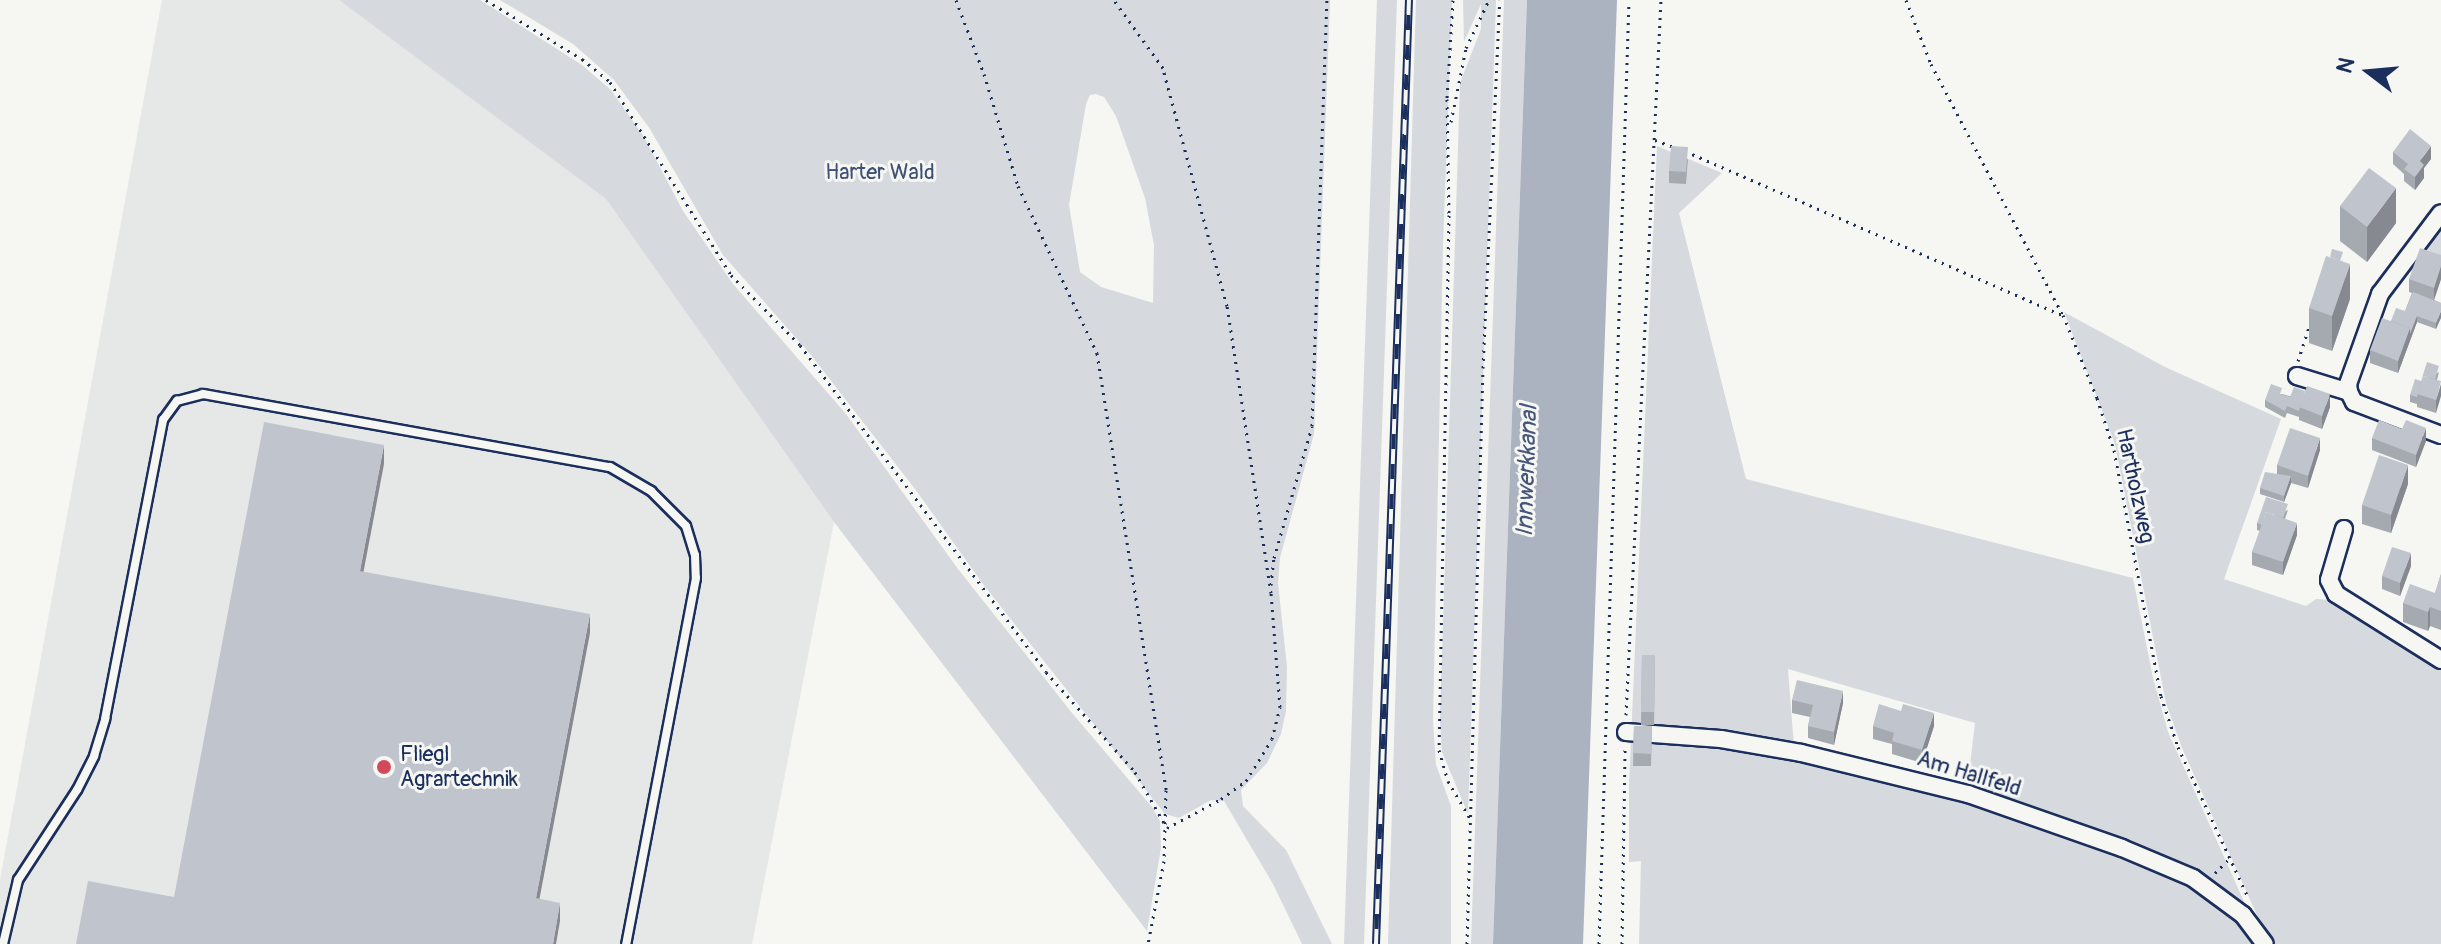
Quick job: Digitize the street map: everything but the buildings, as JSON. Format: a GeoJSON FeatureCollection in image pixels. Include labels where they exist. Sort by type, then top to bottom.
{"type":"FeatureCollection","features":[{"type":"Feature","properties":{"kind":"street"},"geometry":{"type":"LineString","coordinates":[[2441,213],[2380,294],[2348,384],[2354,402],[2441,435]]}},
{"type":"Feature","properties":{"kind":"street"},"geometry":{"type":"LineString","coordinates":[[2297,376],[2349,392]]}},
{"type":"Feature","properties":{"kind":"street"},"geometry":{"type":"LineString","coordinates":[[2344,529],[2329,580],[2336,594],[2441,660]]}},
{"type":"Feature","properties":{"kind":"street","name":"Am Hallfeld"},"geometry":{"type":"LineString","coordinates":[[1626,732],[1721,739],[1877,769],[1968,794],[2094,838],[2204,884],[2243,915],[2265,944]]}},
{"type":"Feature","properties":{"kind":"lane"},"geometry":{"type":"LineString","coordinates":[[3,944],[18,880],[77,790],[94,756],[105,719],[163,420],[177,401],[203,394],[610,467],[651,491],[686,526],[695,555],[696,578],[626,944]]}},
{"type":"Feature","properties":{"kind":"path"},"geometry":{"type":"LineString","coordinates":[[486,0],[582,59],[610,82],[731,275],[800,345],[1046,672],[1135,772],[1167,828]]}},
{"type":"Feature","properties":{"kind":"path"},"geometry":{"type":"LineString","coordinates":[[956,0],[984,74],[1018,186],[1097,353],[1162,748],[1167,828],[1148,944]]}},
{"type":"Feature","properties":{"kind":"path"},"geometry":{"type":"LineString","coordinates":[[1114,0],[1163,68],[1174,99],[1227,306],[1271,593],[1280,707],[1272,739],[1246,781],[1167,828]]}},
{"type":"Feature","properties":{"kind":"path"},"geometry":{"type":"LineString","coordinates":[[1271,593],[1274,558],[1312,426],[1327,0]]}},
{"type":"Feature","properties":{"kind":"path"},"geometry":{"type":"LineString","coordinates":[[1453,0],[1447,99],[1450,130],[1439,750],[1448,781],[1471,820]]}},
{"type":"Feature","properties":{"kind":"path"},"geometry":{"type":"LineString","coordinates":[[1450,130],[1466,48],[1489,0]]}},
{"type":"Feature","properties":{"kind":"path"},"geometry":{"type":"LineString","coordinates":[[1467,944],[1483,368],[1500,0]]}},
{"type":"Feature","properties":{"kind":"path"},"geometry":{"type":"LineString","coordinates":[[1599,944],[1629,0]]}},
{"type":"Feature","properties":{"kind":"path"},"geometry":{"type":"LineString","coordinates":[[1622,944],[1626,732],[1661,0]]}},
{"type":"Feature","properties":{"kind":"path","name":"Hartholzweg"},"geometry":{"type":"LineString","coordinates":[[1906,0],[1931,64],[2063,315],[2114,450],[2161,696],[2178,747],[2248,898]]}},
{"type":"Feature","properties":{"kind":"path"},"geometry":{"type":"LineString","coordinates":[[1654,140],[1714,162],[2063,315]]}},
{"type":"Feature","properties":{"kind":"path"},"geometry":{"type":"LineString","coordinates":[[2297,376],[2297,362],[2313,312]]}},
{"type":"Feature","properties":{"kind":"path"},"geometry":{"type":"LineString","coordinates":[[2204,884],[2229,859]]}},
{"type":"Feature","properties":{"kind":"shaded area"},"geometry":{"type":"Polygon","coordinates":[[[162,0],[339,0],[606,199],[834,522],[752,944],[0,944],[0,880],[162,0]]]}},
{"type":"Feature","properties":{"kind":"green space"},"geometry":{"type":"Polygon","coordinates":[[[339,0],[480,0],[582,65],[611,90],[644,137],[683,211],[733,284],[846,414],[958,569],[1072,713],[1152,807],[1160,821],[1161,848],[1147,931],[834,522],[606,199],[339,0]]]}},
{"type":"Feature","properties":{"kind":"green space","name":"Harter Wald"},"geometry":{"type":"Polygon","coordinates":[[[500,0],[1330,0],[1314,434],[1280,558],[1278,583],[1287,667],[1286,711],[1281,734],[1267,763],[1241,790],[1243,806],[1286,850],[1332,944],[1302,944],[1273,884],[1224,801],[1211,800],[1179,818],[1165,814],[983,584],[915,489],[811,355],[723,255],[650,129],[614,80],[573,44],[500,0]],[[1090,95],[1086,104],[1069,205],[1080,272],[1101,287],[1153,303],[1154,245],[1145,198],[1116,116],[1104,97],[1090,95]]]}},
{"type":"Feature","properties":{"kind":"green space"},"geometry":{"type":"Polygon","coordinates":[[[1377,0],[1397,0],[1364,944],[1344,944],[1377,0]]]}},
{"type":"Feature","properties":{"kind":"green space"},"geometry":{"type":"Polygon","coordinates":[[[1416,0],[1452,0],[1443,245],[1433,721],[1436,765],[1451,806],[1451,944],[1388,944],[1416,0]]]}},
{"type":"Feature","properties":{"kind":"green space"},"geometry":{"type":"Polygon","coordinates":[[[1463,0],[1496,0],[1468,814],[1442,752],[1440,720],[1460,83],[1481,29],[1481,4],[1464,42],[1463,0]]]}},
{"type":"Feature","properties":{"kind":"green space"},"geometry":{"type":"Polygon","coordinates":[[[1504,0],[1527,0],[1493,944],[1471,944],[1504,0]]]}},
{"type":"Feature","properties":{"kind":"green space"},"geometry":{"type":"Polygon","coordinates":[[[1657,146],[1722,173],[1679,213],[1746,479],[2133,578],[2153,678],[2168,732],[2250,915],[2213,885],[1967,790],[1975,723],[1788,669],[1794,747],[2009,812],[2191,882],[2247,929],[2258,944],[1639,944],[1641,861],[1629,862],[1629,785],[1657,146]]]}},
{"type":"Feature","properties":{"kind":"green space"},"geometry":{"type":"Polygon","coordinates":[[[2441,223],[2441,256],[2421,248],[2441,223]]]}},
{"type":"Feature","properties":{"kind":"green space"},"geometry":{"type":"Polygon","coordinates":[[[2064,312],[2165,367],[2281,419],[2224,579],[2306,606],[2316,599],[2333,600],[2441,666],[2441,944],[2270,944],[2182,748],[2166,703],[2115,444],[2064,312]]]}},
{"type":"Feature","properties":{"kind":"water","name":"Innwerkkanal"},"geometry":{"type":"Polygon","coordinates":[[[1527,0],[1617,0],[1583,944],[1493,944],[1527,0]]]}},
{"type":"Feature","properties":{"kind":"railway"},"geometry":{"type":"LineString","coordinates":[[1376,944],[1409,0]]}},
{"type":"Feature","properties":{"kind":"place","name":"Fliegl Agrartechnik"},"geometry":{"type":"Point","coordinates":[384,767]}}]}
